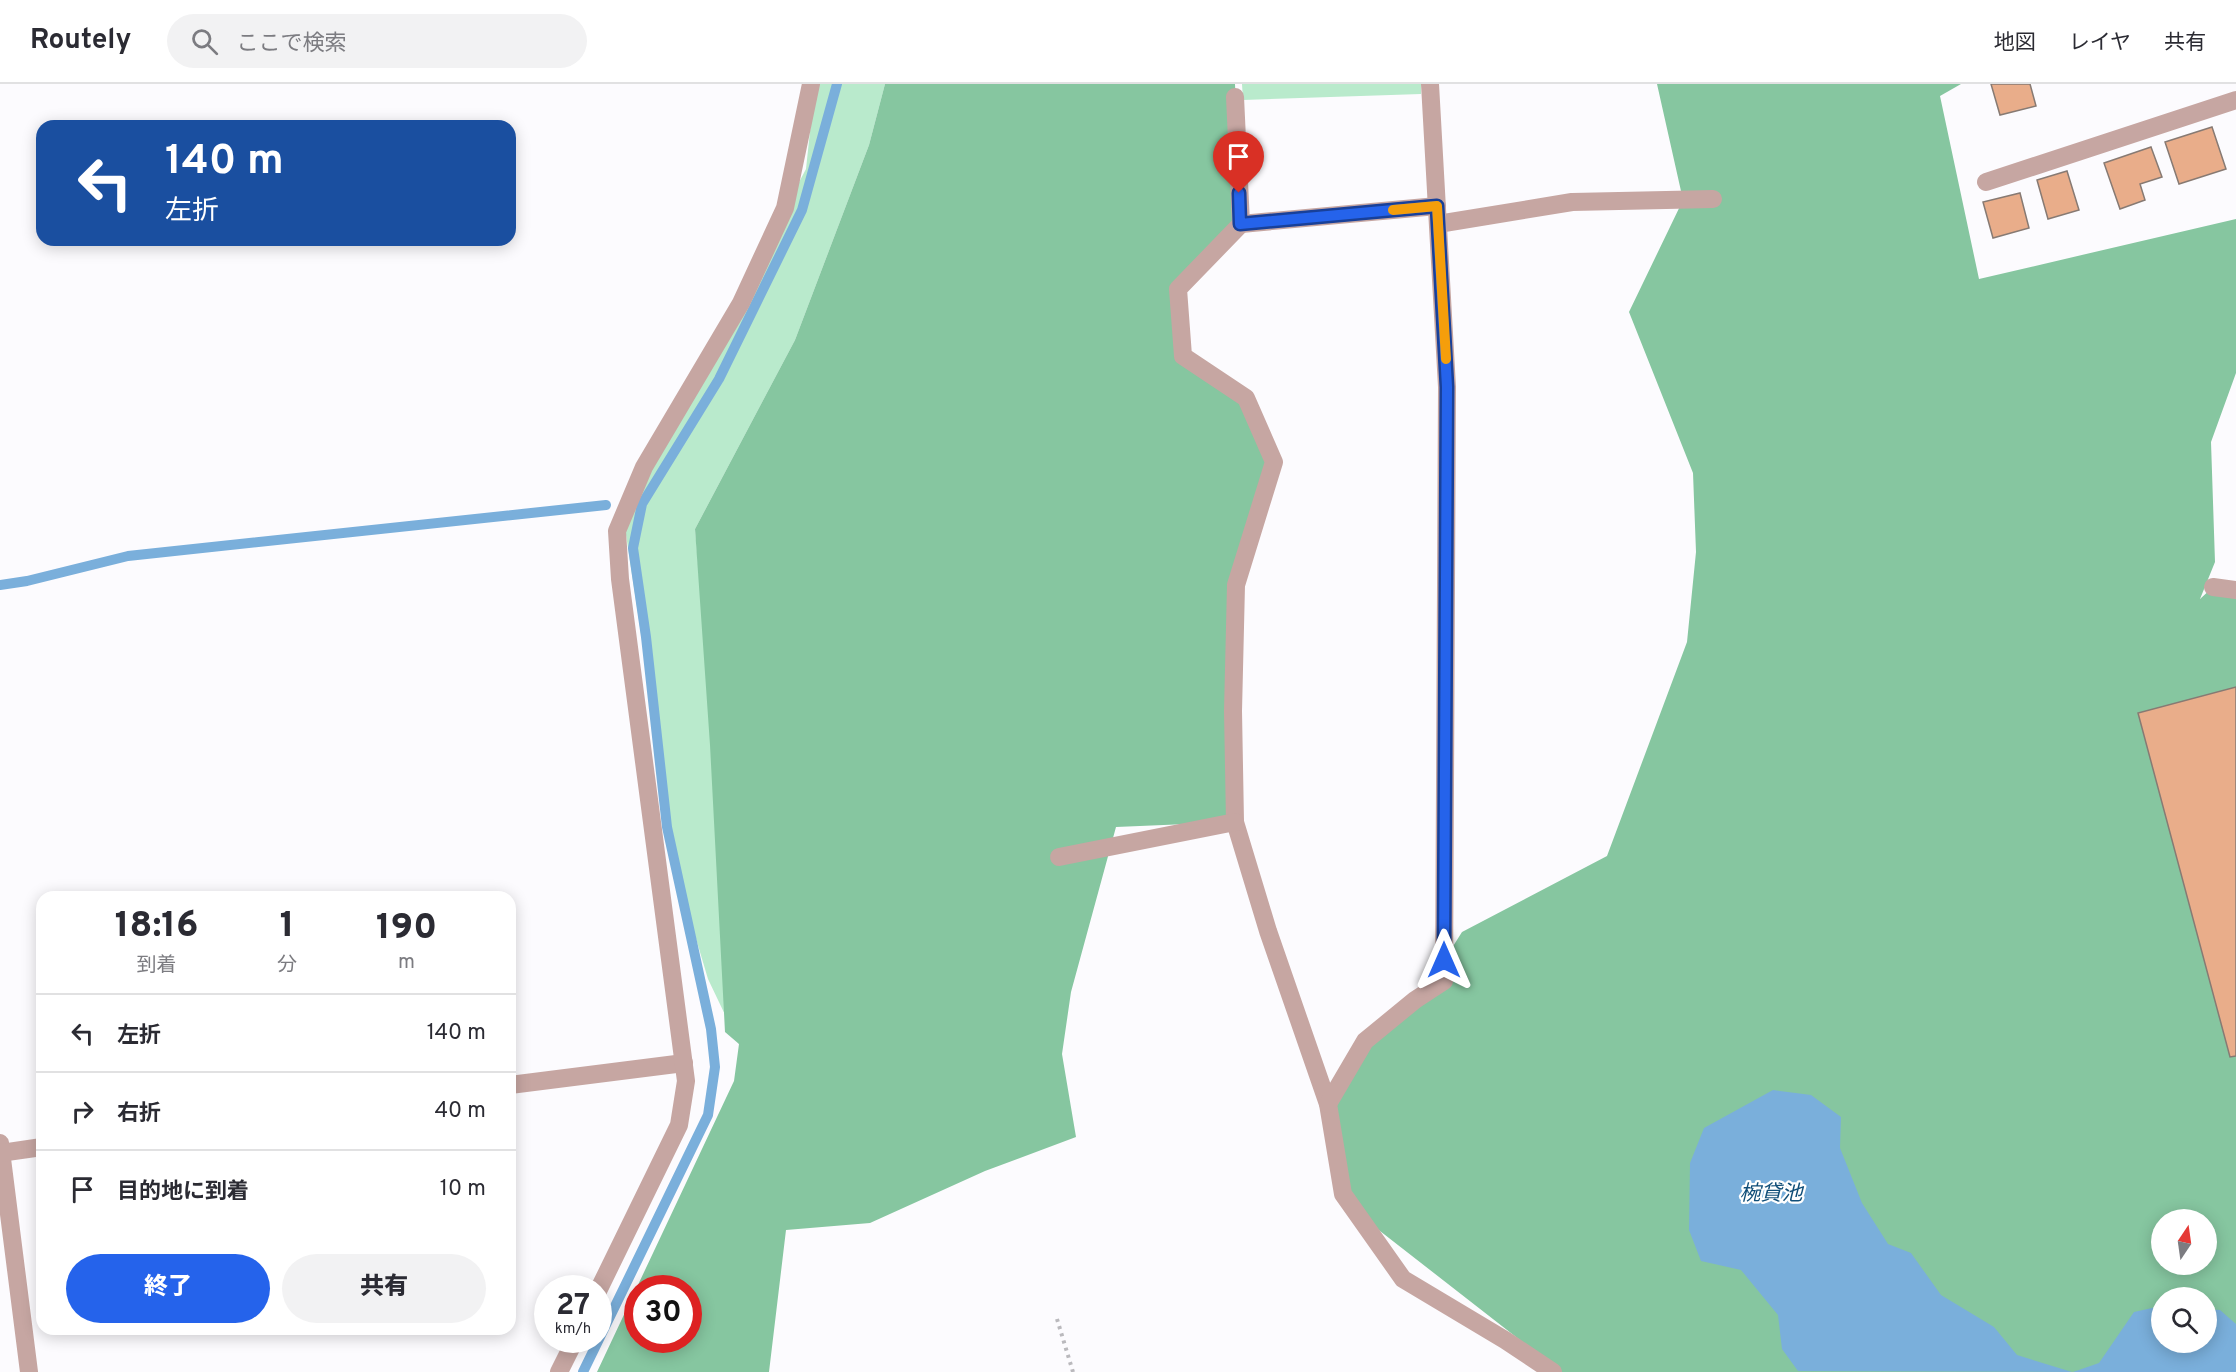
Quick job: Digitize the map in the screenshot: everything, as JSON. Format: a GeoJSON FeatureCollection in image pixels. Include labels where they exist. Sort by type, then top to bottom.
{"type":"FeatureCollection","features":[{"type":"Feature","properties":{"kind":"street"},"geometry":{"type":"LineString","coordinates":[[606,1275],[679,1125],[687,1081],[620,579],[617,531],[644,467],[741,303],[784,208],[811,84]]}},
{"type":"Feature","properties":{"kind":"street"},"geometry":{"type":"LineString","coordinates":[[1328,1104],[1365,1041],[1415,1000],[1444,981],[1447,387],[1430,84]]}},
{"type":"Feature","properties":{"kind":"street"},"geometry":{"type":"LineString","coordinates":[[1235,97],[1240,224]]}},
{"type":"Feature","properties":{"kind":"street"},"geometry":{"type":"LineString","coordinates":[[1986,182],[2236,100]]}},
{"type":"Feature","properties":{"kind":"street"},"geometry":{"type":"LineString","coordinates":[[1553,1372],[1505,1340],[1402,1279],[1342,1194],[1328,1104],[1268,931],[1234,822],[1233,711],[1236,585],[1274,462],[1246,398],[1183,356],[1178,289],[1240,224],[1437,215],[1572,202],[1713,199]]}},
{"type":"Feature","properties":{"kind":"street"},"geometry":{"type":"LineString","coordinates":[[2213,587],[2236,590]]}},
{"type":"Feature","properties":{"kind":"street"},"geometry":{"type":"LineString","coordinates":[[1059,857],[1234,822]]}},
{"type":"Feature","properties":{"kind":"street"},"geometry":{"type":"LineString","coordinates":[[516,1084],[684,1062]]}},
{"type":"Feature","properties":{"kind":"street"},"geometry":{"type":"LineString","coordinates":[[29,1372],[0,1150],[36,1147]]}},
{"type":"Feature","properties":{"kind":"street"},"geometry":{"type":"LineString","coordinates":[[559,1372],[568,1353]]}},
{"type":"Feature","properties":{"kind":"path"},"geometry":{"type":"LineString","coordinates":[[1057,1319],[1073,1372]]}},
{"type":"Feature","properties":{"kind":"green space"},"geometry":{"type":"Polygon","coordinates":[[[815,84],[885,84],[869,145],[795,340],[695,529],[739,1044],[708,979],[678,878],[623,515],[806,169],[815,84]]]}},
{"type":"Feature","properties":{"kind":"green space"},"geometry":{"type":"Polygon","coordinates":[[[885,84],[1235,84],[1241,224],[1175,292],[1183,356],[1246,398],[1272,471],[1228,599],[1235,822],[1116,827],[1071,992],[1062,1054],[1076,1137],[985,1171],[870,1223],[786,1230],[769,1372],[597,1372],[606,1353],[612,1353],[612,1340],[624,1315],[624,1353],[702,1353],[702,1275],[643,1275],[734,1081],[739,1044],[725,1032],[710,745],[695,529],[795,340],[869,145],[885,84]]]}},
{"type":"Feature","properties":{"kind":"green space"},"geometry":{"type":"Polygon","coordinates":[[[1242,84],[1421,84],[1421,94],[1243,100],[1242,84]]]}},
{"type":"Feature","properties":{"kind":"green space"},"geometry":{"type":"Polygon","coordinates":[[[1657,84],[1961,84],[1940,96],[1979,279],[2236,219],[2236,373],[2211,442],[2215,562],[2200,599],[2213,587],[2236,590],[2236,1372],[1561,1372],[1353,1210],[1328,1104],[1365,1041],[1423,994],[1462,932],[1607,856],[1687,642],[1696,552],[1693,473],[1629,312],[1683,200],[1657,84]]]}},
{"type":"Feature","properties":{"kind":"water","name":"椀貸池"},"geometry":{"type":"Polygon","coordinates":[[[1773,1090],[1811,1095],[1841,1117],[1840,1148],[1862,1203],[1888,1244],[1911,1253],[1941,1295],[1994,1327],[2017,1355],[2072,1372],[1798,1371],[1782,1349],[1778,1315],[1741,1270],[1701,1261],[1689,1230],[1690,1163],[1704,1128],[1773,1090]]]}},
{"type":"Feature","properties":{"kind":"water"},"geometry":{"type":"Polygon","coordinates":[[[2151,1308],[2151,1353],[2217,1353],[2217,1310],[2220,1310],[2236,1324],[2236,1372],[2073,1372],[2099,1363],[2134,1312],[2151,1308]]]}},
{"type":"Feature","properties":{"kind":"building"},"geometry":{"type":"Polygon","coordinates":[[[1991,84],[2030,84],[2036,106],[2000,115],[1991,84]]]}},
{"type":"Feature","properties":{"kind":"building"},"geometry":{"type":"Polygon","coordinates":[[[2212,127],[2226,169],[2179,184],[2165,142],[2212,127]]]}},
{"type":"Feature","properties":{"kind":"building"},"geometry":{"type":"Polygon","coordinates":[[[2151,147],[2162,177],[2140,184],[2145,200],[2120,209],[2104,163],[2151,147]]]}},
{"type":"Feature","properties":{"kind":"building"},"geometry":{"type":"Polygon","coordinates":[[[2067,171],[2079,210],[2048,219],[2037,180],[2067,171]]]}},
{"type":"Feature","properties":{"kind":"building"},"geometry":{"type":"Polygon","coordinates":[[[2020,193],[2029,228],[1993,238],[1983,202],[2020,193]]]}},
{"type":"Feature","properties":{"kind":"building"},"geometry":{"type":"Polygon","coordinates":[[[2236,687],[2236,1056],[2230,1057],[2138,713],[2236,687]]]}},
{"type":"Feature","properties":{"kind":"waterway"},"geometry":{"type":"LineString","coordinates":[[583,1372],[708,1115],[715,1067],[711,1029],[667,827],[646,637],[633,548],[642,504],[719,379],[802,210],[837,84]]}},
{"type":"Feature","properties":{"kind":"waterway"},"geometry":{"type":"LineString","coordinates":[[0,585],[27,581],[128,556],[606,505]]}},
{"type":"Feature","properties":{"kind":"slow traffic"},"geometry":{"type":"LineString","coordinates":[[1393,210],[1437,206],[1446,359]]}},
{"type":"Feature","properties":{"kind":"route"},"geometry":{"type":"LineString","coordinates":[[1239,193],[1240,224],[1437,206],[1447,387],[1444,960]]}}]}
